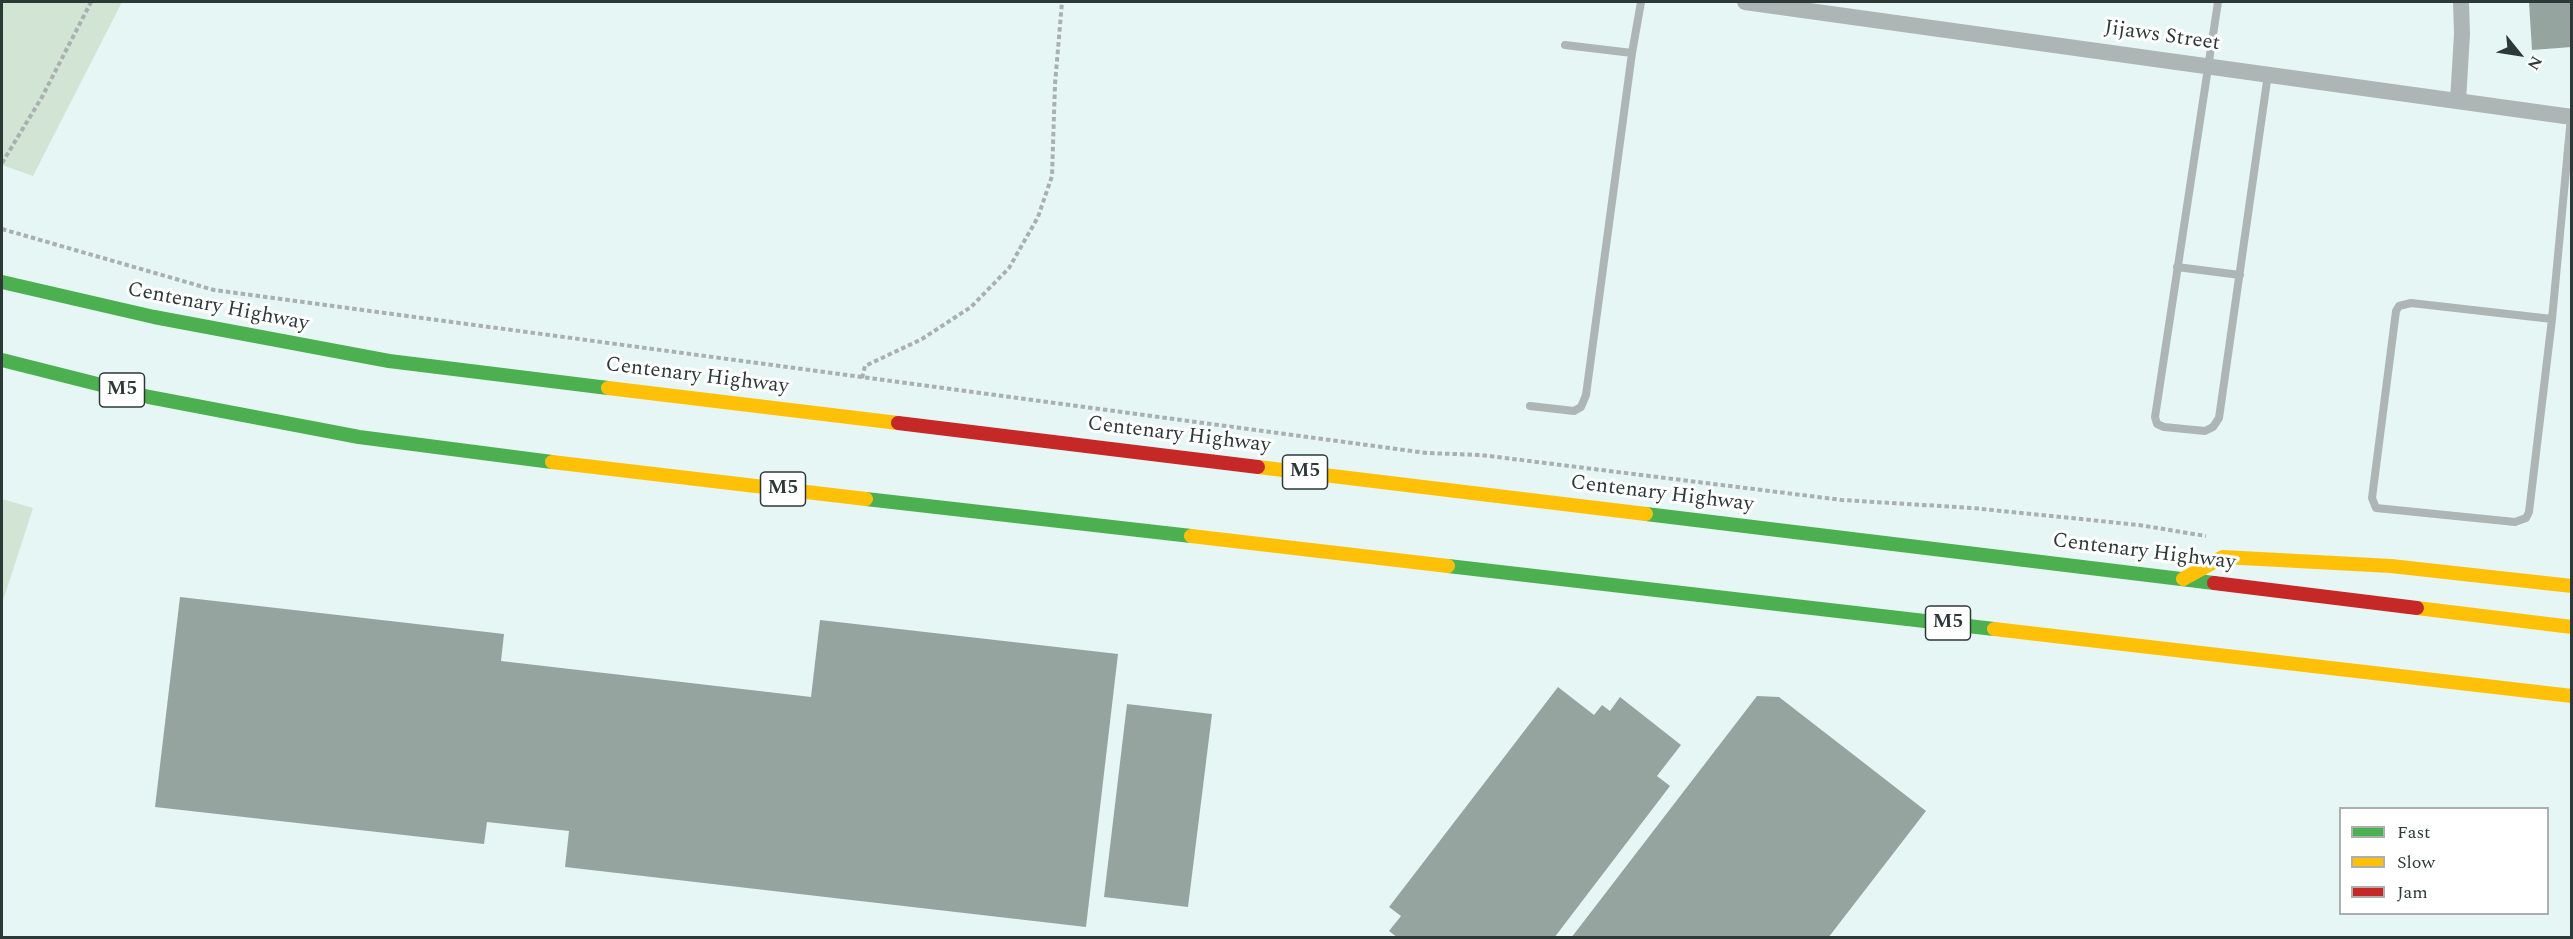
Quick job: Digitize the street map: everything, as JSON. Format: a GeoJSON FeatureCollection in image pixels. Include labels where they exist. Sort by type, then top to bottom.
{"type":"FeatureCollection","features":[{"type":"Feature","properties":{"kind":"highway","name":"Centenary Highway"},"geometry":{"type":"LineString","coordinates":[[2,282],[154,317],[389,361],[2571,627]]}},
{"type":"Feature","properties":{"kind":"highway","name":"M5"},"geometry":{"type":"LineString","coordinates":[[2,360],[148,397],[359,437],[490,455],[2571,696]]}},
{"type":"Feature","properties":{"kind":"highway"},"geometry":{"type":"LineString","coordinates":[[2183,579],[2223,557],[2234,557],[2293,559],[2472,573],[2571,586]]}},
{"type":"Feature","properties":{"kind":"street","name":"Jijaws Street"},"geometry":{"type":"LineString","coordinates":[[1745,2],[2571,117]]}},
{"type":"Feature","properties":{"kind":"street"},"geometry":{"type":"LineString","coordinates":[[2458,101],[2462,34],[2461,2]]}},
{"type":"Feature","properties":{"kind":"lane"},"geometry":{"type":"LineString","coordinates":[[1530,406],[1574,411],[1581,407],[1586,395],[1641,2]]}},
{"type":"Feature","properties":{"kind":"lane"},"geometry":{"type":"LineString","coordinates":[[2218,2],[2206,66],[2155,417],[2157,424],[2164,427],[2205,431],[2213,427],[2219,418],[2268,74]]}},
{"type":"Feature","properties":{"kind":"lane"},"geometry":{"type":"LineString","coordinates":[[1564,45],[1632,54]]}},
{"type":"Feature","properties":{"kind":"lane"},"geometry":{"type":"LineString","coordinates":[[2552,319],[2411,303],[2399,306],[2396,311],[2372,498],[2376,508],[2515,522],[2526,518],[2529,512],[2552,319],[2571,117]]}},
{"type":"Feature","properties":{"kind":"lane"},"geometry":{"type":"LineString","coordinates":[[2177,267],[2240,275]]}},
{"type":"Feature","properties":{"kind":"path"},"geometry":{"type":"LineString","coordinates":[[2,163],[42,97],[91,2]]}},
{"type":"Feature","properties":{"kind":"path"},"geometry":{"type":"LineString","coordinates":[[862,378],[865,366],[922,339],[971,307],[1009,268],[1038,217],[1052,176],[1055,84],[1062,2]]}},
{"type":"Feature","properties":{"kind":"path"},"geometry":{"type":"LineString","coordinates":[[2,229],[214,290],[1427,453],[1480,455],[1842,500],[1973,508],[2139,525],[2195,535],[2218,536]]}},
{"type":"Feature","properties":{"kind":"green space"},"geometry":{"type":"Polygon","coordinates":[[[2,2],[122,2],[33,176],[2,165],[2,2]]]}},
{"type":"Feature","properties":{"kind":"green space"},"geometry":{"type":"Polygon","coordinates":[[[2,499],[33,508],[2,604],[2,499]]]}},
{"type":"Feature","properties":{"kind":"building"},"geometry":{"type":"Polygon","coordinates":[[[2529,2],[2572,2],[2572,47],[2532,50],[2529,2]]]}},
{"type":"Feature","properties":{"kind":"building"},"geometry":{"type":"Polygon","coordinates":[[[180,597],[504,634],[501,661],[811,697],[820,620],[1118,654],[1086,927],[565,867],[569,831],[487,822],[484,844],[155,807],[180,597]]]}},
{"type":"Feature","properties":{"kind":"building"},"geometry":{"type":"Polygon","coordinates":[[[1558,687],[1594,715],[1602,705],[1610,711],[1620,697],[1681,745],[1657,776],[1670,786],[1554,938],[1398,938],[1389,931],[1401,916],[1389,907],[1558,687]]]}},
{"type":"Feature","properties":{"kind":"building"},"geometry":{"type":"Polygon","coordinates":[[[1757,696],[1779,697],[1926,811],[1828,938],[1571,938],[1757,696]]]}},
{"type":"Feature","properties":{"kind":"building"},"geometry":{"type":"Polygon","coordinates":[[[1127,704],[1212,714],[1188,907],[1104,897],[1127,704]]]}},
{"type":"Feature","properties":{"kind":"traffic: fast"},"geometry":{"type":"LineString","coordinates":[[2,282],[154,317],[389,361],[608,388]]}},
{"type":"Feature","properties":{"kind":"traffic: fast"},"geometry":{"type":"LineString","coordinates":[[2,360],[149,397],[359,437],[552,462]]}},
{"type":"Feature","properties":{"kind":"traffic: fast"},"geometry":{"type":"LineString","coordinates":[[866,499],[1191,536]]}},
{"type":"Feature","properties":{"kind":"traffic: fast"},"geometry":{"type":"LineString","coordinates":[[1646,514],[2214,583]]}},
{"type":"Feature","properties":{"kind":"traffic: fast"},"geometry":{"type":"LineString","coordinates":[[1448,566],[1994,629]]}},
{"type":"Feature","properties":{"kind":"traffic: slow"},"geometry":{"type":"LineString","coordinates":[[608,388],[898,423]]}},
{"type":"Feature","properties":{"kind":"traffic: slow"},"geometry":{"type":"LineString","coordinates":[[552,462],[866,499]]}},
{"type":"Feature","properties":{"kind":"traffic: slow"},"geometry":{"type":"LineString","coordinates":[[1258,467],[1646,514]]}},
{"type":"Feature","properties":{"kind":"traffic: slow"},"geometry":{"type":"LineString","coordinates":[[1191,536],[1448,566]]}},
{"type":"Feature","properties":{"kind":"traffic: slow"},"geometry":{"type":"LineString","coordinates":[[2183,579],[2223,557],[2391,566],[2572,586]]}},
{"type":"Feature","properties":{"kind":"traffic: slow"},"geometry":{"type":"LineString","coordinates":[[2417,608],[2572,627]]}},
{"type":"Feature","properties":{"kind":"traffic: slow"},"geometry":{"type":"LineString","coordinates":[[1994,629],[2572,696]]}},
{"type":"Feature","properties":{"kind":"traffic: jam"},"geometry":{"type":"LineString","coordinates":[[898,423],[1258,467]]}},
{"type":"Feature","properties":{"kind":"traffic: jam"},"geometry":{"type":"LineString","coordinates":[[2214,583],[2417,608]]}}]}
